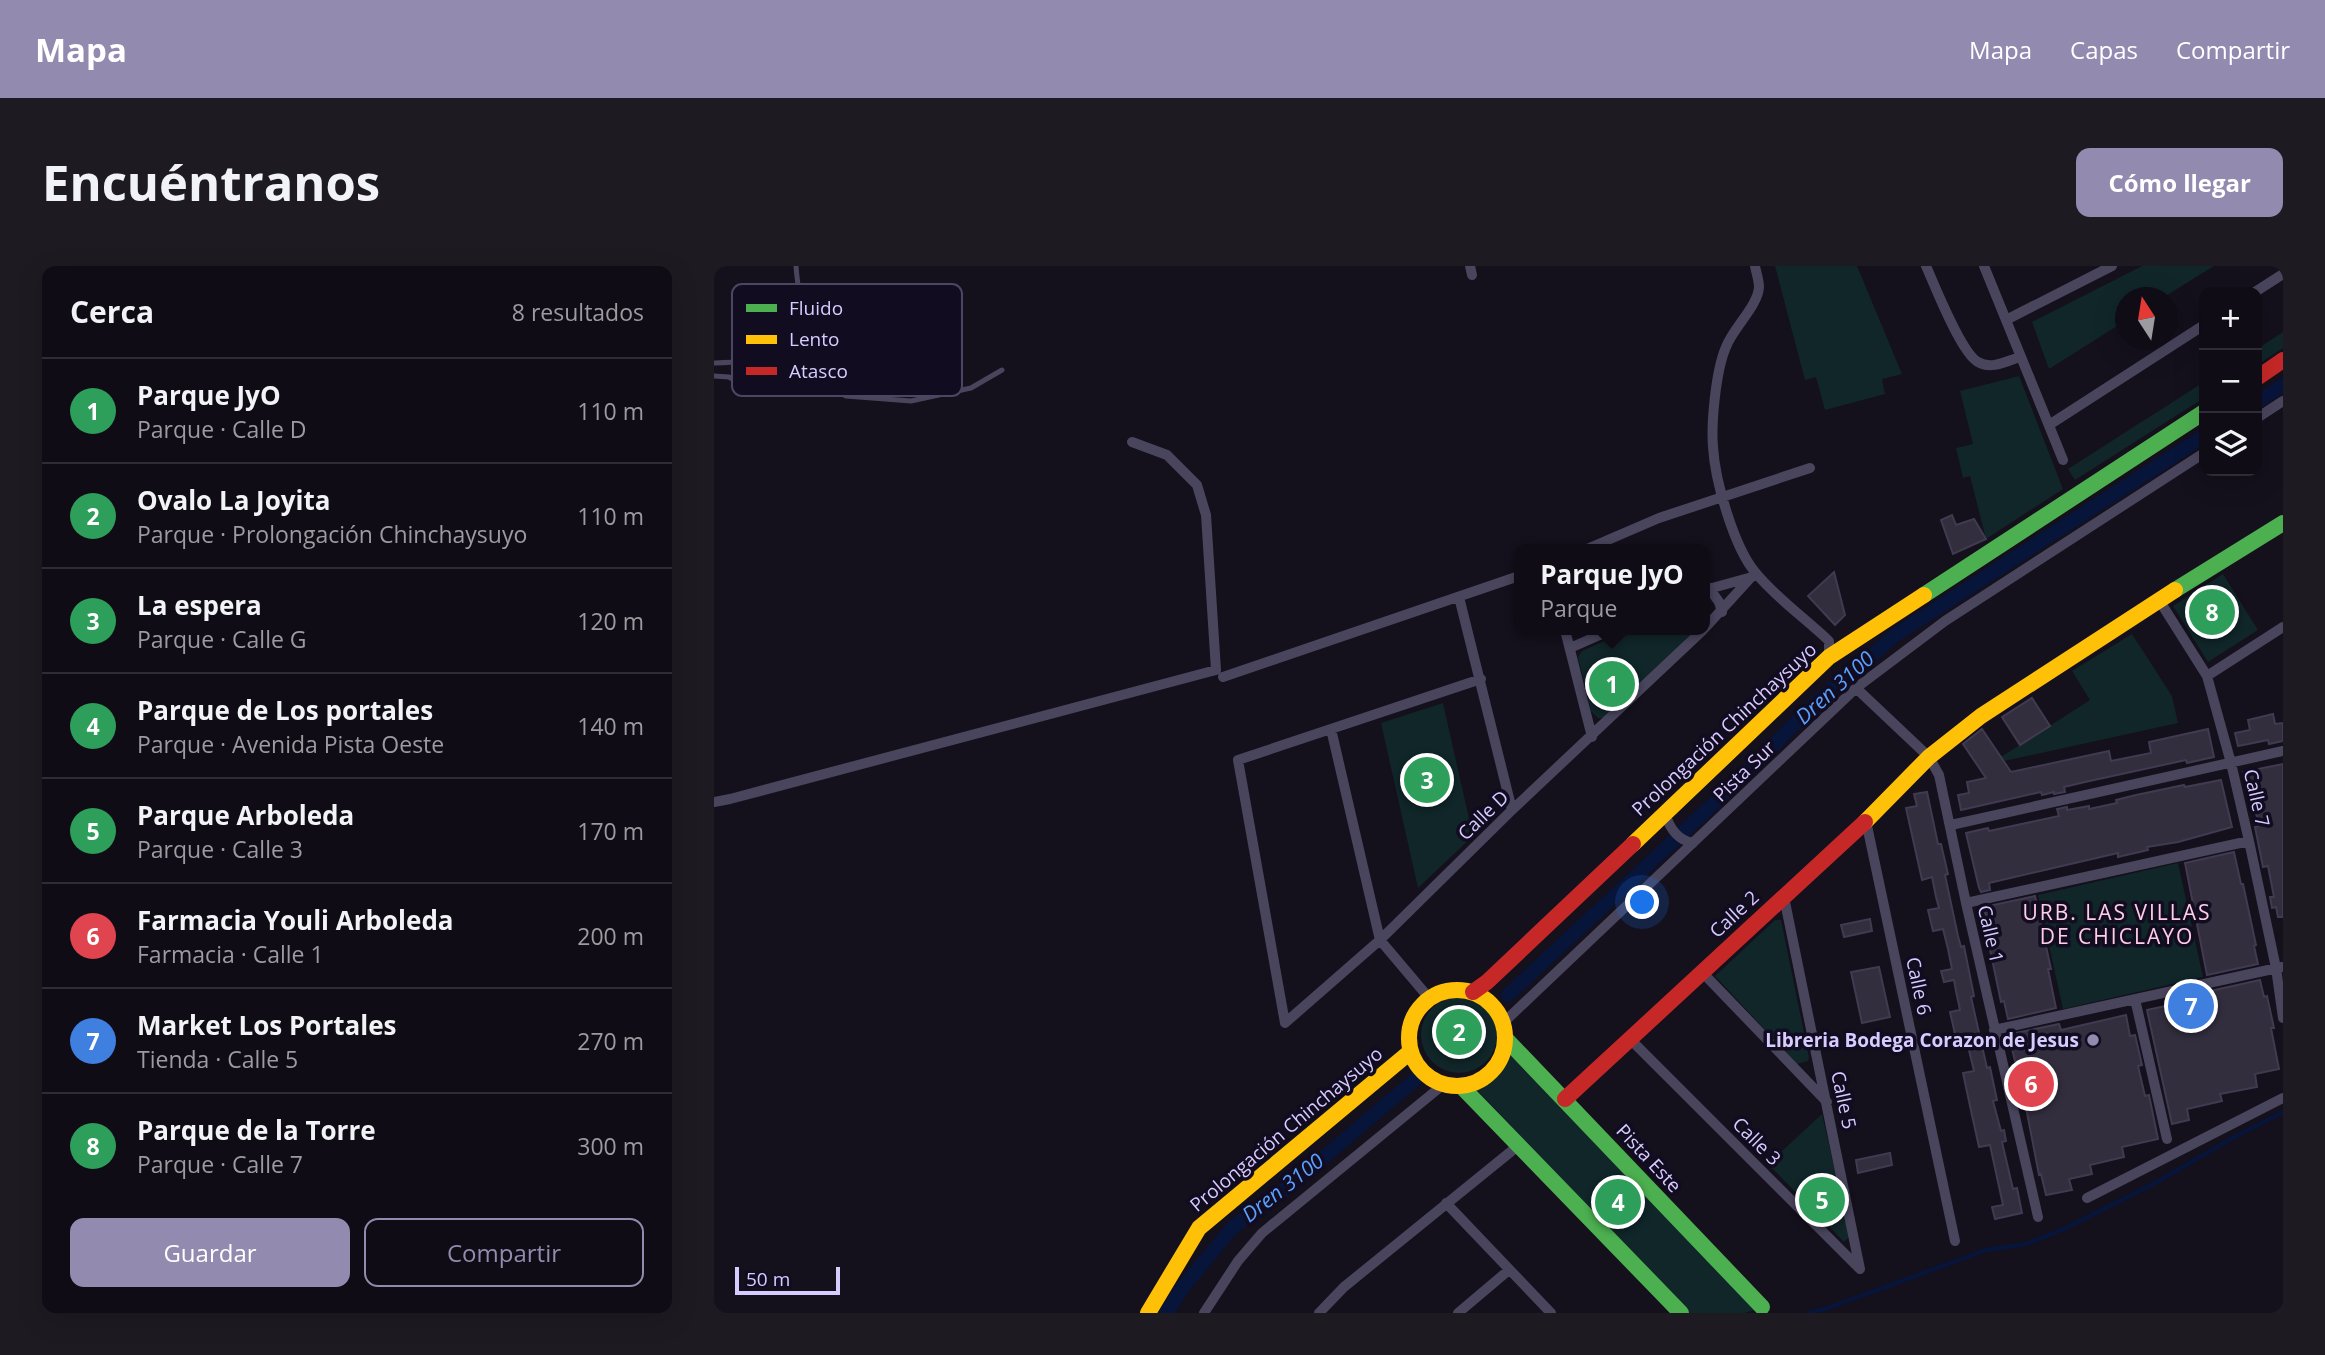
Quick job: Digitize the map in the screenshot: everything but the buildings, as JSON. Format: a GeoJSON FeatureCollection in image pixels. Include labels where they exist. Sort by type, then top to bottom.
{"type":"FeatureCollection","features":[{"type":"Feature","properties":{"kind":"street"},"geometry":{"type":"LineString","coordinates":[[1755,266],[1759,285],[1757,297],[1724,349],[1719,371],[1713,447],[1738,546],[1754,575],[1829,642],[1829,657]]}},
{"type":"Feature","properties":{"kind":"street"},"geometry":{"type":"LineString","coordinates":[[1926,266],[1967,352],[1979,363],[1994,365],[2020,357]]}},
{"type":"Feature","properties":{"kind":"street"},"geometry":{"type":"LineString","coordinates":[[1984,266],[2063,460]]}},
{"type":"Feature","properties":{"kind":"street"},"geometry":{"type":"LineString","coordinates":[[2006,320],[2112,266]]}},
{"type":"Feature","properties":{"kind":"street"},"geometry":{"type":"LineString","coordinates":[[2262,288],[2283,274]]}},
{"type":"Feature","properties":{"kind":"street"},"geometry":{"type":"LineString","coordinates":[[2049,425],[2199,328]]}},
{"type":"Feature","properties":{"kind":"street"},"geometry":{"type":"LineString","coordinates":[[2262,374],[2283,360]]}},
{"type":"Feature","properties":{"kind":"street"},"geometry":{"type":"LineString","coordinates":[[2262,415],[2283,401]]}},
{"type":"Feature","properties":{"kind":"street","name":"Prolongación Chinchaysuyo"},"geometry":{"type":"LineString","coordinates":[[1473,992],[1666,817],[1829,657],[2202,413]]}},
{"type":"Feature","properties":{"kind":"street"},"geometry":{"type":"LineString","coordinates":[[714,802],[1216,670],[1206,515],[1197,485],[1167,455],[1132,442]]}},
{"type":"Feature","properties":{"kind":"street","name":"Pista Sur"},"geometry":{"type":"LineString","coordinates":[[1504,1031],[1690,842],[1856,688],[1945,621],[2199,456]]}},
{"type":"Feature","properties":{"kind":"street"},"geometry":{"type":"LineString","coordinates":[[1599,544],[1659,518],[1810,468]]}},
{"type":"Feature","properties":{"kind":"street","name":"Calle 2"},"geometry":{"type":"LineString","coordinates":[[1565,1099],[1866,821],[1929,757],[1981,716],[2283,523]]}},
{"type":"Feature","properties":{"kind":"street"},"geometry":{"type":"LineString","coordinates":[[1710,588],[1754,575]]}},
{"type":"Feature","properties":{"kind":"street","name":"Calle D"},"geometry":{"type":"LineString","coordinates":[[1710,623],[1754,575]]}},
{"type":"Feature","properties":{"kind":"street"},"geometry":{"type":"LineString","coordinates":[[1223,677],[1514,578]]}},
{"type":"Feature","properties":{"kind":"street"},"geometry":{"type":"LineString","coordinates":[[1710,592],[1719,602],[1722,612]]}},
{"type":"Feature","properties":{"kind":"street"},"geometry":{"type":"LineString","coordinates":[[1459,597],[1512,810]]}},
{"type":"Feature","properties":{"kind":"street","name":"Calle 7"},"geometry":{"type":"LineString","coordinates":[[2159,600],[2207,676],[2231,763],[2280,968],[2283,1018]]}},
{"type":"Feature","properties":{"kind":"street"},"geometry":{"type":"LineString","coordinates":[[2207,676],[2283,627]]}},
{"type":"Feature","properties":{"kind":"street"},"geometry":{"type":"LineString","coordinates":[[1566,635],[1592,737]]}},
{"type":"Feature","properties":{"kind":"street"},"geometry":{"type":"LineString","coordinates":[[1570,648],[1600,635]]}},
{"type":"Feature","properties":{"kind":"street","name":"Calle D"},"geometry":{"type":"LineString","coordinates":[[1331,729],[1238,760],[1285,1023],[1380,940],[1512,810],[1698,635]]}},
{"type":"Feature","properties":{"kind":"street"},"geometry":{"type":"LineString","coordinates":[[1429,998],[1380,940],[1331,729],[1481,679]]}},
{"type":"Feature","properties":{"kind":"street","name":"Calle 1"},"geometry":{"type":"LineString","coordinates":[[1856,688],[1929,757],[1940,775],[1994,1030],[2038,1217]]}},
{"type":"Feature","properties":{"kind":"street"},"geometry":{"type":"LineString","coordinates":[[1951,825],[2283,751]]}},
{"type":"Feature","properties":{"kind":"street"},"geometry":{"type":"LineString","coordinates":[[1666,817],[1679,836],[1690,842]]}},
{"type":"Feature","properties":{"kind":"street","name":"Calle 6"},"geometry":{"type":"LineString","coordinates":[[1866,821],[1955,1241]]}},
{"type":"Feature","properties":{"kind":"street"},"geometry":{"type":"LineString","coordinates":[[1966,903],[2249,841]]}},
{"type":"Feature","properties":{"kind":"street","name":"Calle 5"},"geometry":{"type":"LineString","coordinates":[[1784,897],[1860,1269]]}},
{"type":"Feature","properties":{"kind":"street"},"geometry":{"type":"LineString","coordinates":[[1994,1030],[2280,968]]}},
{"type":"Feature","properties":{"kind":"street"},"geometry":{"type":"LineString","coordinates":[[1702,972],[1827,1102]]}},
{"type":"Feature","properties":{"kind":"street"},"geometry":{"type":"LineString","coordinates":[[1458,989],[1473,992],[1491,1004],[1504,1031],[1503,1052],[1497,1065],[1475,1082],[1461,1086],[1444,1084],[1423,1072],[1410,1052],[1408,1037],[1411,1022],[1418,1009],[1429,998],[1458,989]]}},
{"type":"Feature","properties":{"kind":"street"},"geometry":{"type":"LineString","coordinates":[[2135,999],[2167,1139]]}},
{"type":"Feature","properties":{"kind":"street","name":"Pista Este"},"geometry":{"type":"LineString","coordinates":[[1504,1031],[1762,1307]]}},
{"type":"Feature","properties":{"kind":"street","name":"Calle 3"},"geometry":{"type":"LineString","coordinates":[[1630,1039],[1860,1269]]}},
{"type":"Feature","properties":{"kind":"street","name":"Prolongación Chinchaysuyo"},"geometry":{"type":"LineString","coordinates":[[1148,1313],[1199,1228],[1410,1052]]}},
{"type":"Feature","properties":{"kind":"street"},"geometry":{"type":"LineString","coordinates":[[1204,1313],[1238,1261],[1262,1233],[1444,1084]]}},
{"type":"Feature","properties":{"kind":"street"},"geometry":{"type":"LineString","coordinates":[[1461,1086],[1681,1313]]}},
{"type":"Feature","properties":{"kind":"street"},"geometry":{"type":"LineString","coordinates":[[2087,1198],[2283,1098]]}},
{"type":"Feature","properties":{"kind":"street"},"geometry":{"type":"LineString","coordinates":[[1319,1313],[1344,1287],[1519,1145]]}},
{"type":"Feature","properties":{"kind":"street"},"geometry":{"type":"LineString","coordinates":[[1446,1203],[1550,1313]]}},
{"type":"Feature","properties":{"kind":"street"},"geometry":{"type":"LineString","coordinates":[[1458,1313],[1509,1270]]}},
{"type":"Feature","properties":{"kind":"lane"},"geometry":{"type":"LineString","coordinates":[[796,266],[797,284]]}},
{"type":"Feature","properties":{"kind":"lane"},"geometry":{"type":"LineString","coordinates":[[714,363],[732,362]]}},
{"type":"Feature","properties":{"kind":"lane"},"geometry":{"type":"LineString","coordinates":[[962,390],[971,388],[1002,370]]}},
{"type":"Feature","properties":{"kind":"lane"},"geometry":{"type":"LineString","coordinates":[[714,376],[732,379]]}},
{"type":"Feature","properties":{"kind":"lane"},"geometry":{"type":"LineString","coordinates":[[846,396],[911,401],[934,396]]}},
{"type":"Feature","properties":{"kind":"green space"},"geometry":{"type":"Polygon","coordinates":[[[1775,266],[1857,266],[1902,374],[1882,379],[1885,394],[1825,410],[1816,377],[1805,380],[1775,266]]]}},
{"type":"Feature","properties":{"kind":"green space"},"geometry":{"type":"Polygon","coordinates":[[[2142,266],[2214,266],[2178,288],[2115,287],[2115,327],[2049,369],[2032,322],[2142,266]]]}},
{"type":"Feature","properties":{"kind":"green space"},"geometry":{"type":"Polygon","coordinates":[[[2283,332],[2283,348],[2262,362],[2262,346],[2283,332]]]}},
{"type":"Feature","properties":{"kind":"green space"},"geometry":{"type":"Polygon","coordinates":[[[2019,376],[2063,489],[1986,539],[1970,476],[1963,478],[1956,448],[1973,444],[1960,391],[2019,376]]]}},
{"type":"Feature","properties":{"kind":"green space"},"geometry":{"type":"Polygon","coordinates":[[[2199,385],[2199,401],[2075,480],[2068,469],[2199,385]]]}},
{"type":"Feature","properties":{"kind":"green space"},"geometry":{"type":"Polygon","coordinates":[[[2223,574],[2258,630],[2208,662],[2173,606],[2223,574]]]}},
{"type":"Feature","properties":{"kind":"green space"},"geometry":{"type":"Polygon","coordinates":[[[2132,634],[2172,696],[2178,723],[2004,761],[2001,757],[2090,700],[2072,671],[2132,634]]]}},
{"type":"Feature","properties":{"kind":"green space"},"geometry":{"type":"Polygon","coordinates":[[[1618,635],[1690,635],[1604,718],[1598,718],[1591,711],[1578,657],[1582,651],[1618,635]]]}},
{"type":"Feature","properties":{"kind":"green space"},"geometry":{"type":"Polygon","coordinates":[[[1443,703],[1473,836],[1418,888],[1381,723],[1443,703]]]}},
{"type":"Feature","properties":{"kind":"green space"},"geometry":{"type":"Polygon","coordinates":[[[2178,863],[2203,977],[2063,1009],[2038,895],[2178,863]]]}},
{"type":"Feature","properties":{"kind":"green space"},"geometry":{"type":"Polygon","coordinates":[[[1775,920],[1781,920],[1809,1057],[1808,1061],[1797,1064],[1715,976],[1775,920]]]}},
{"type":"Feature","properties":{"kind":"green space"},"geometry":{"type":"Polygon","coordinates":[[[1459,997],[1474,1000],[1486,1008],[1494,1020],[1497,1035],[1494,1050],[1486,1062],[1474,1070],[1459,1073],[1444,1070],[1432,1062],[1424,1050],[1421,1035],[1424,1020],[1432,1008],[1444,1000],[1459,997]]]}},
{"type":"Feature","properties":{"kind":"green space"},"geometry":{"type":"Polygon","coordinates":[[[1509,1054],[1755,1310],[1744,1313],[1690,1313],[1475,1088],[1503,1066],[1509,1054]]]}},
{"type":"Feature","properties":{"kind":"green space"},"geometry":{"type":"Polygon","coordinates":[[[1822,1114],[1850,1236],[1844,1242],[1768,1164],[1822,1114]]]}},
{"type":"Feature","properties":{"kind":"waterway","name":"Dren 3100"},"geometry":{"type":"LineString","coordinates":[[2262,399],[2283,385]]}},
{"type":"Feature","properties":{"kind":"waterway","name":"Dren 3100"},"geometry":{"type":"LineString","coordinates":[[1508,995],[1741,778],[1817,701],[1897,634],[2199,439]]}},
{"type":"Feature","properties":{"kind":"waterway","name":"Dren 3100"},"geometry":{"type":"LineString","coordinates":[[1166,1313],[1184,1286],[1233,1227],[1297,1180],[1416,1079]]}},
{"type":"Feature","properties":{"kind":"waterway"},"geometry":{"type":"LineString","coordinates":[[1808,1313],[1986,1250],[2026,1244],[2064,1229],[2157,1182],[2283,1112]]}},
{"type":"Feature","properties":{"kind":"traffic: fast"},"geometry":{"type":"LineString","coordinates":[[1924,595],[2202,413]]}},
{"type":"Feature","properties":{"kind":"traffic: fast"},"geometry":{"type":"LineString","coordinates":[[2175,590],[2283,523]]}},
{"type":"Feature","properties":{"kind":"traffic: fast"},"geometry":{"type":"LineString","coordinates":[[1505,1038],[1762,1307]]}},
{"type":"Feature","properties":{"kind":"traffic: fast"},"geometry":{"type":"LineString","coordinates":[[1461,1086],[1681,1313]]}},
{"type":"Feature","properties":{"kind":"traffic: slow"},"geometry":{"type":"LineString","coordinates":[[1865,822],[1929,757],[1981,716],[2175,590]]}},
{"type":"Feature","properties":{"kind":"traffic: slow"},"geometry":{"type":"LineString","coordinates":[[1633,844],[1829,657],[1924,595]]}},
{"type":"Feature","properties":{"kind":"traffic: slow"},"geometry":{"type":"LineString","coordinates":[[1457,990],[1475,994],[1491,1004],[1501,1020],[1505,1038],[1501,1056],[1491,1072],[1475,1082],[1457,1086],[1439,1082],[1423,1072],[1413,1056],[1409,1038],[1413,1020],[1423,1004],[1439,994],[1457,990]]}},
{"type":"Feature","properties":{"kind":"traffic: slow"},"geometry":{"type":"LineString","coordinates":[[1148,1313],[1199,1228],[1410,1052]]}},
{"type":"Feature","properties":{"kind":"traffic: jam"},"geometry":{"type":"LineString","coordinates":[[2262,375],[2283,360]]}},
{"type":"Feature","properties":{"kind":"traffic: jam"},"geometry":{"type":"LineString","coordinates":[[1565,1099],[1865,822]]}},
{"type":"Feature","properties":{"kind":"traffic: jam"},"geometry":{"type":"LineString","coordinates":[[1473,992],[1487,982],[1633,844]]}},
{"type":"Feature","properties":{"kind":"place","name":"Parque de la Torre"},"geometry":{"type":"Point","coordinates":[2212,612]}},
{"type":"Feature","properties":{"kind":"place","name":"Parque JyO"},"geometry":{"type":"Point","coordinates":[1612,684]}},
{"type":"Feature","properties":{"kind":"place","name":"La espera"},"geometry":{"type":"Point","coordinates":[1427,780]}},
{"type":"Feature","properties":{"kind":"place","name":"Market Los Portales"},"geometry":{"type":"Point","coordinates":[2191,1006]}},
{"type":"Feature","properties":{"kind":"place","name":"Ovalo La Joyita"},"geometry":{"type":"Point","coordinates":[1459,1032]}},
{"type":"Feature","properties":{"kind":"place","name":"Libreria Bodega Corazon de Jesus"},"geometry":{"type":"Point","coordinates":[2093,1040]}},
{"type":"Feature","properties":{"kind":"place","name":"Farmacia Youli Arboleda"},"geometry":{"type":"Point","coordinates":[2031,1084]}},
{"type":"Feature","properties":{"kind":"place","name":"Parque Arboleda"},"geometry":{"type":"Point","coordinates":[1822,1200]}},
{"type":"Feature","properties":{"kind":"place","name":"Parque de Los portales"},"geometry":{"type":"Point","coordinates":[1618,1202]}},
{"type":"Feature","properties":{"kind":"district","name":"URB. LAS VILLAS DE CHICLAYO"},"geometry":{"type":"Point","coordinates":[2117,925]}}]}
